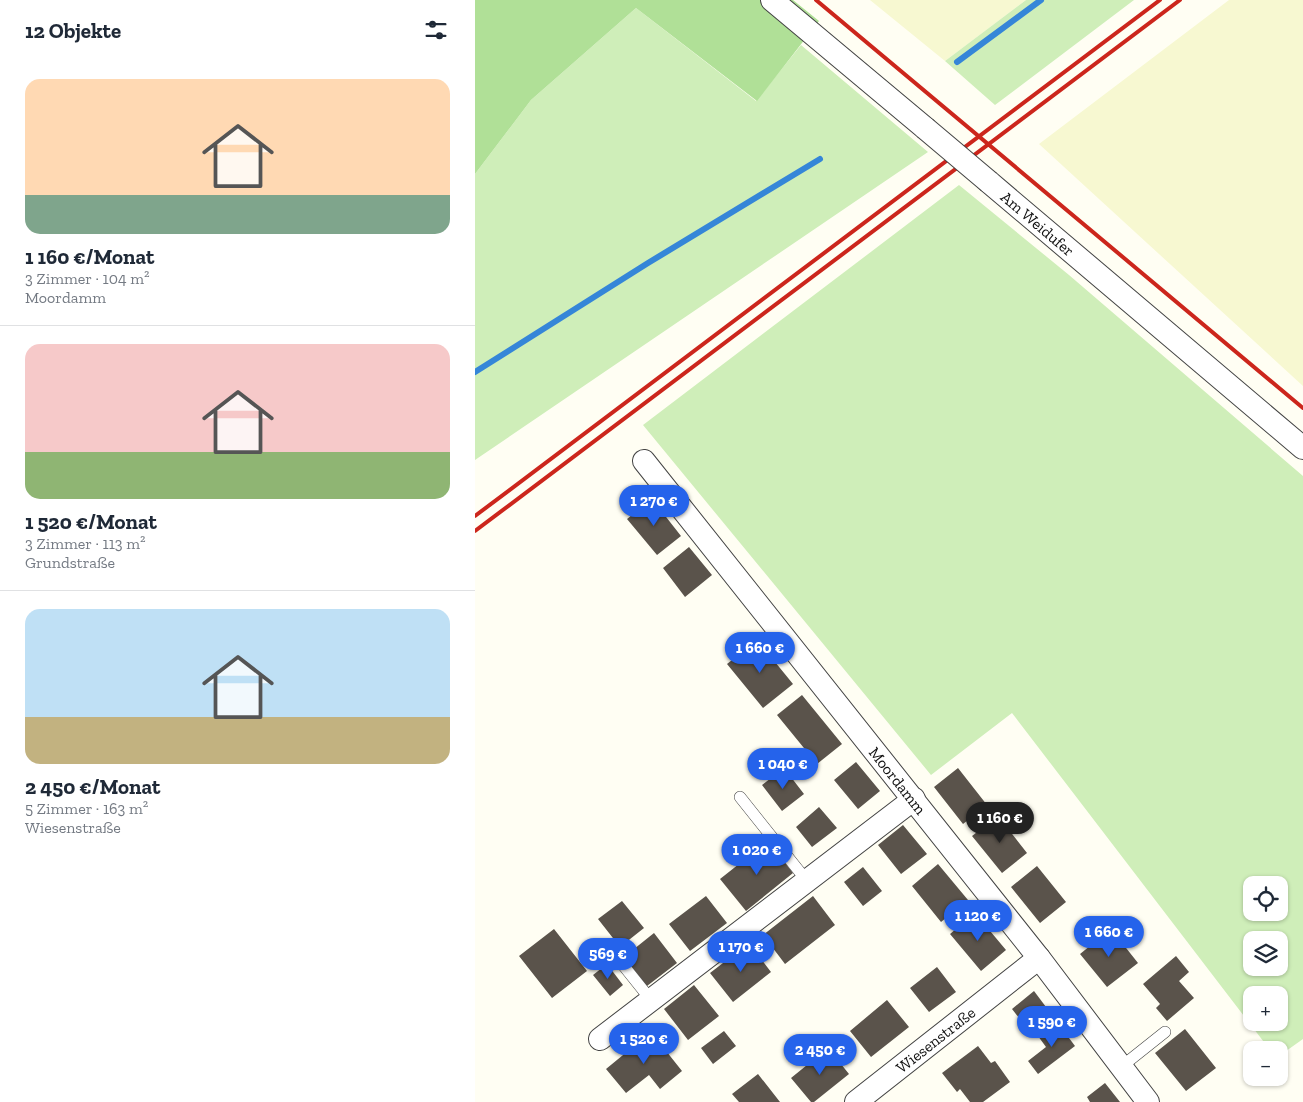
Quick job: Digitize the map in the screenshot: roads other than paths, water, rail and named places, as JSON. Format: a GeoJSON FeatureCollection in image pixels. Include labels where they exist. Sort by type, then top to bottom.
{"type":"FeatureCollection","features":[{"type":"Feature","properties":{"kind":"street","name":"Am Weidufer"},"geometry":{"type":"LineString","coordinates":[[772,0],[1303,448]]}},
{"type":"Feature","properties":{"kind":"street","name":"Moordamm"},"geometry":{"type":"LineString","coordinates":[[644,461],[1039,958],[1148,1102]]}},
{"type":"Feature","properties":{"kind":"street"},"geometry":{"type":"LineString","coordinates":[[601,1039],[914,800]]}},
{"type":"Feature","properties":{"kind":"street","name":"Wiesenstraße"},"geometry":{"type":"LineString","coordinates":[[856,1102],[1039,958]]}},
{"type":"Feature","properties":{"kind":"lane"},"geometry":{"type":"LineString","coordinates":[[740,798],[807,881]]}},
{"type":"Feature","properties":{"kind":"lane"},"geometry":{"type":"LineString","coordinates":[[619,960],[651,1000]]}},
{"type":"Feature","properties":{"kind":"lane"},"geometry":{"type":"LineString","coordinates":[[1121,1067],[1165,1032]]}},
{"type":"Feature","properties":{"kind":"waterway"},"geometry":{"type":"LineString","coordinates":[[957,62],[1041,0]]}},
{"type":"Feature","properties":{"kind":"waterway"},"geometry":{"type":"LineString","coordinates":[[475,372],[648,263],[820,159]]}},
{"type":"Feature","properties":{"kind":"railway"},"geometry":{"type":"LineString","coordinates":[[816,0],[1303,408]]}},
{"type":"Feature","properties":{"kind":"railway"},"geometry":{"type":"LineString","coordinates":[[475,516],[1160,0]]}},
{"type":"Feature","properties":{"kind":"railway"},"geometry":{"type":"LineString","coordinates":[[475,531],[1180,0]]}}]}
